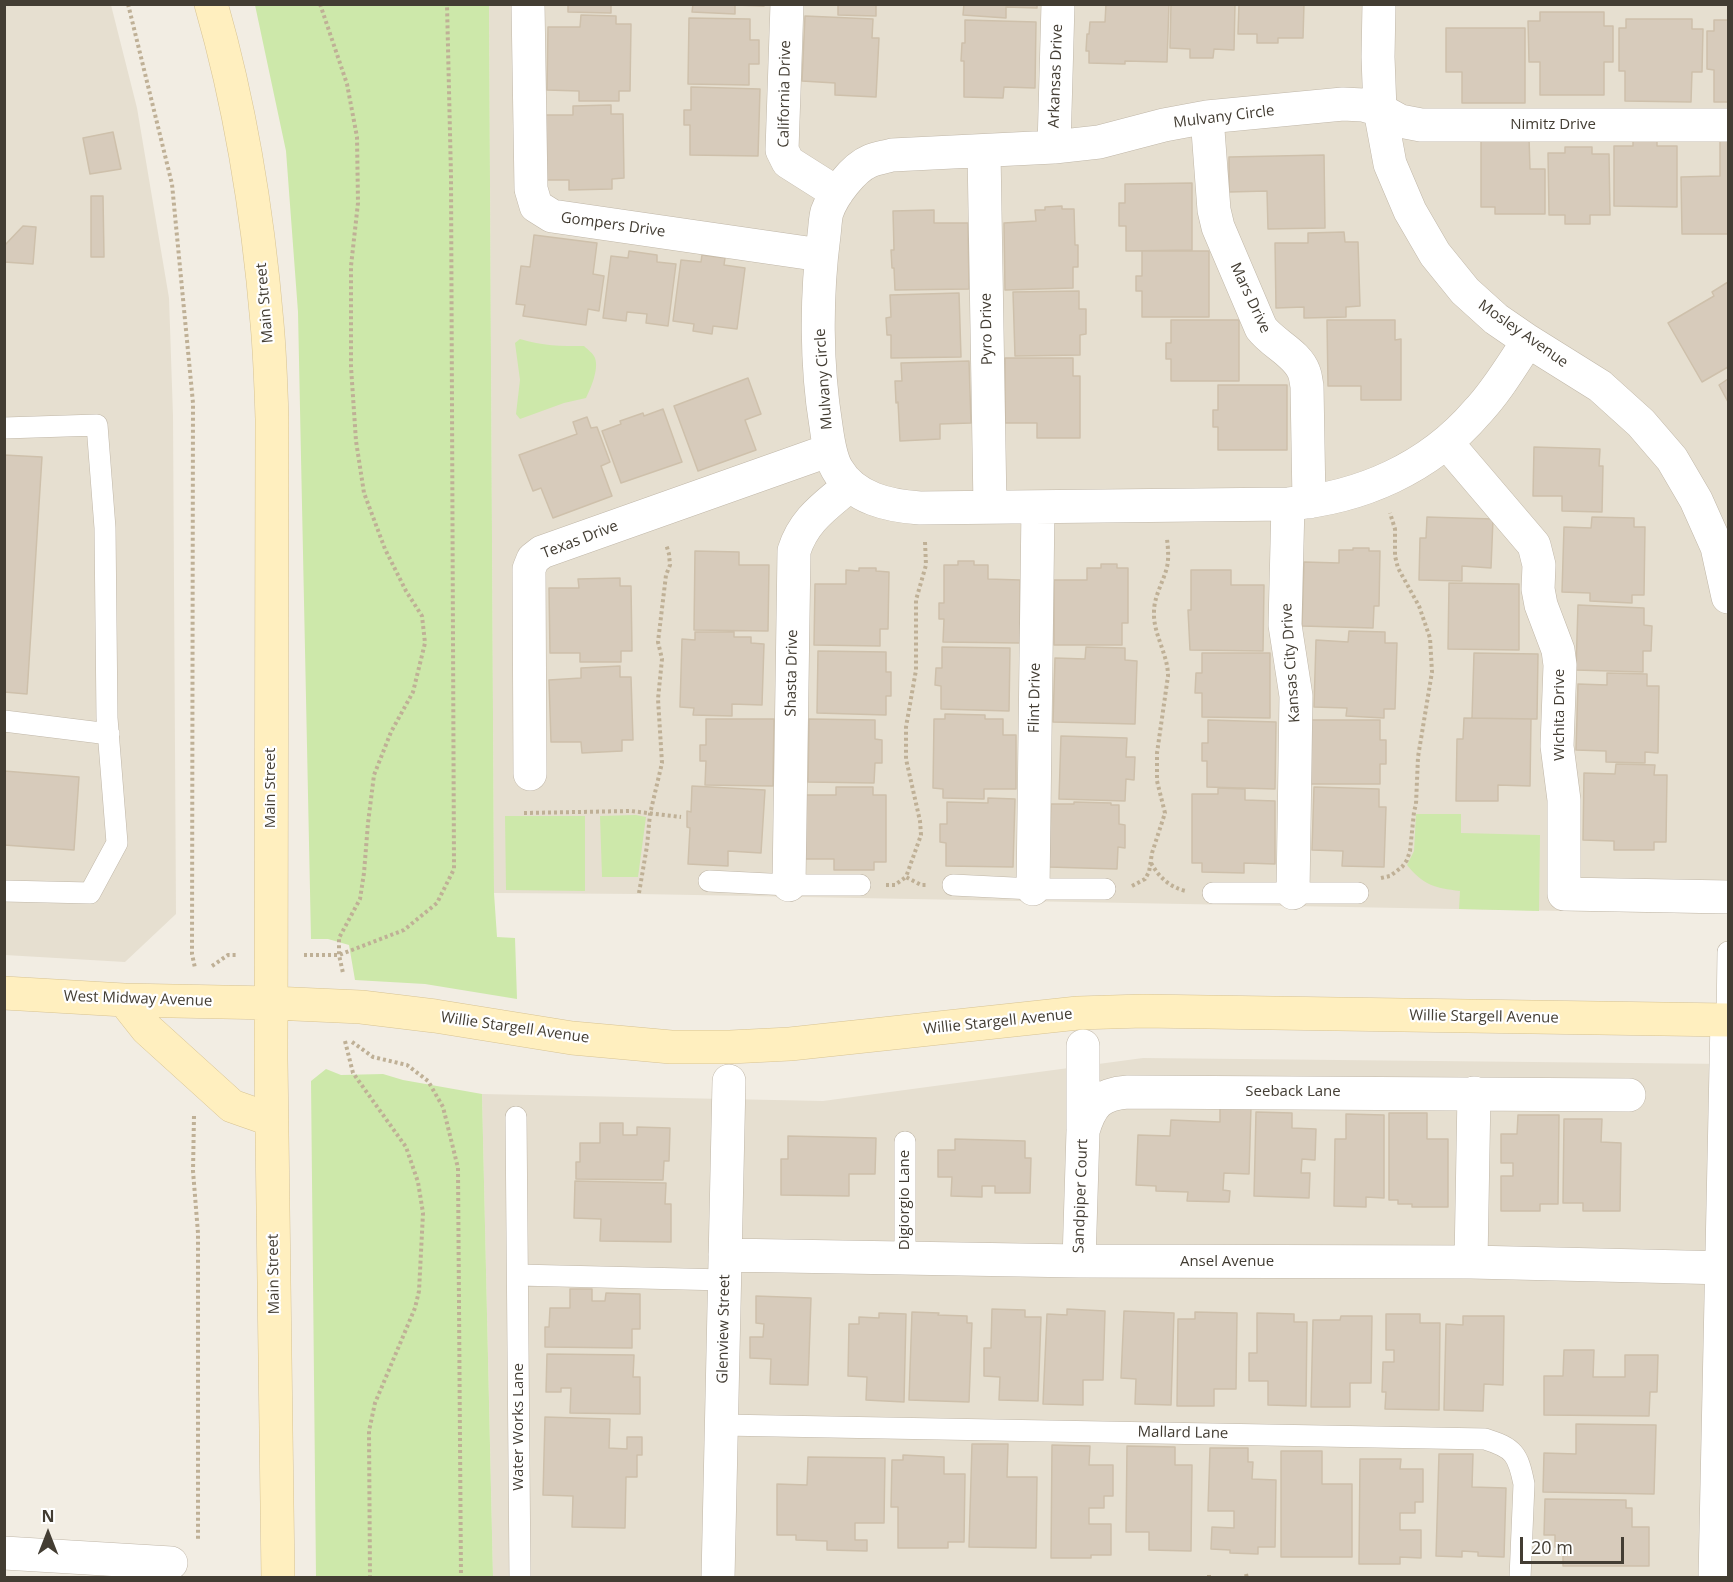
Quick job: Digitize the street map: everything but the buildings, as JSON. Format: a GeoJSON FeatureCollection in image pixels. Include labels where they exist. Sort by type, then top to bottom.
{"type":"FeatureCollection","features":[{"type":"Feature","properties":{"kind":"street","name":"Main Street"},"geometry":{"type":"LineString","coordinates":[[211,4],[248,167],[268,326],[272,419],[272,1120],[278,1578]]}},
{"type":"Feature","properties":{"kind":"street","name":"Gompers Drive"},"geometry":{"type":"LineString","coordinates":[[528,4],[531,189],[536,206],[552,216],[821,255]]}},
{"type":"Feature","properties":{"kind":"street","name":"California Drive"},"geometry":{"type":"LineString","coordinates":[[787,4],[782,150],[788,162],[837,193]]}},
{"type":"Feature","properties":{"kind":"street","name":"Arkansas Drive"},"geometry":{"type":"LineString","coordinates":[[1054,147],[1058,4]]}},
{"type":"Feature","properties":{"kind":"street","name":"Mosley Avenue"},"geometry":{"type":"LineString","coordinates":[[1379,4],[1380,110],[1390,164],[1410,211],[1435,254],[1465,291],[1496,319],[1600,387],[1641,423],[1672,459],[1696,500],[1717,547],[1728,597]]}},
{"type":"Feature","properties":{"kind":"street","name":"Mulvany Circle"},"geometry":{"type":"LineString","coordinates":[[1380,110],[1363,105],[1343,104],[1207,117],[1164,125],[1099,142],[984,152],[903,154],[868,161],[850,175],[827,212],[821,255],[819,358],[830,450],[837,470],[850,485],[872,499],[895,507],[1298,503],[1362,490],[1408,470],[1447,443],[1478,412],[1528,341]]}},
{"type":"Feature","properties":{"kind":"street","name":"Nimitz Drive"},"geometry":{"type":"LineString","coordinates":[[1380,110],[1400,121],[1421,125],[1728,124]]}},
{"type":"Feature","properties":{"kind":"street","name":"Mars Drive"},"geometry":{"type":"LineString","coordinates":[[1207,117],[1214,210],[1218,227],[1261,328],[1268,338],[1294,357],[1304,371],[1307,387],[1298,503]]}},
{"type":"Feature","properties":{"kind":"street","name":"Pyro Drive"},"geometry":{"type":"LineString","coordinates":[[984,152],[990,507]]}},
{"type":"Feature","properties":{"kind":"street","name":"Wichita Drive"},"geometry":{"type":"LineString","coordinates":[[1447,443],[1534,545],[1539,565],[1538,589],[1541,605],[1558,650],[1560,665],[1557,746],[1564,800],[1564,894],[1728,897]]}},
{"type":"Feature","properties":{"kind":"street","name":"Texas Drive"},"geometry":{"type":"LineString","coordinates":[[530,774],[529,569],[533,559],[542,552],[830,450]]}},
{"type":"Feature","properties":{"kind":"street","name":"Shasta Drive"},"geometry":{"type":"LineString","coordinates":[[789,885],[794,551],[799,536],[808,522],[850,485]]}},
{"type":"Feature","properties":{"kind":"street","name":"Kansas City Drive"},"geometry":{"type":"LineString","coordinates":[[1293,893],[1296,696],[1285,625],[1298,503]]}},
{"type":"Feature","properties":{"kind":"street","name":"Flint Drive"},"geometry":{"type":"LineString","coordinates":[[1033,889],[1038,507]]}},
{"type":"Feature","properties":{"kind":"street","name":"West Midway Avenue"},"geometry":{"type":"LineString","coordinates":[[4,993],[124,1000],[272,1003]]}},
{"type":"Feature","properties":{"kind":"street"},"geometry":{"type":"LineString","coordinates":[[124,1000],[147,1029],[232,1106],[272,1120]]}},
{"type":"Feature","properties":{"kind":"street","name":"Willie Stargell Avenue"},"geometry":{"type":"LineString","coordinates":[[272,1003],[361,1007],[435,1016],[572,1038],[671,1047],[790,1044],[1078,1013],[1143,1011],[1727,1020]]}},
{"type":"Feature","properties":{"kind":"street"},"geometry":{"type":"LineString","coordinates":[[1715,1578],[1724,1268],[1727,1020]]}},
{"type":"Feature","properties":{"kind":"street","name":"Sandpiper Court"},"geometry":{"type":"LineString","coordinates":[[1079,1261],[1083,1046]]}},
{"type":"Feature","properties":{"kind":"street","name":"Sandpiper Court"},"geometry":{"type":"LineString","coordinates":[[1083,1131],[1088,1115],[1096,1102],[1111,1093]]}},
{"type":"Feature","properties":{"kind":"street","name":"Seeback Lane"},"geometry":{"type":"LineString","coordinates":[[1111,1093],[1629,1095]]}},
{"type":"Feature","properties":{"kind":"street"},"geometry":{"type":"LineString","coordinates":[[1471,1262],[1474,1093]]}},
{"type":"Feature","properties":{"kind":"street","name":"Glenview Street"},"geometry":{"type":"LineString","coordinates":[[718,1578],[728,1094]]}},
{"type":"Feature","properties":{"kind":"street","name":"Ansel Avenue"},"geometry":{"type":"LineString","coordinates":[[725,1267],[905,1258],[1471,1262],[1724,1268]]}},
{"type":"Feature","properties":{"kind":"street"},"geometry":{"type":"LineString","coordinates":[[4,1553],[171,1570]]}},
{"type":"Feature","properties":{"kind":"lane"},"geometry":{"type":"LineString","coordinates":[[4,428],[97,425],[105,528],[109,734],[117,843],[90,893],[4,891]]}},
{"type":"Feature","properties":{"kind":"lane"},"geometry":{"type":"LineString","coordinates":[[4,721],[109,734]]}},
{"type":"Feature","properties":{"kind":"lane"},"geometry":{"type":"LineString","coordinates":[[710,881],[789,885],[860,885]]}},
{"type":"Feature","properties":{"kind":"lane"},"geometry":{"type":"LineString","coordinates":[[952,885],[1033,889],[1105,889]]}},
{"type":"Feature","properties":{"kind":"lane"},"geometry":{"type":"LineString","coordinates":[[1214,893],[1358,893]]}},
{"type":"Feature","properties":{"kind":"lane"},"geometry":{"type":"LineString","coordinates":[[1727,1020],[1728,952]]}},
{"type":"Feature","properties":{"kind":"lane","name":"Water Works Lane"},"geometry":{"type":"LineString","coordinates":[[516,1118],[520,1578]]}},
{"type":"Feature","properties":{"kind":"lane","name":"Digiorgio Lane"},"geometry":{"type":"LineString","coordinates":[[905,1142],[905,1258]]}},
{"type":"Feature","properties":{"kind":"lane"},"geometry":{"type":"LineString","coordinates":[[518,1275],[725,1267]]}},
{"type":"Feature","properties":{"kind":"lane","name":"Mallard Lane"},"geometry":{"type":"LineString","coordinates":[[722,1425],[1485,1439],[1504,1445],[1515,1454],[1521,1470],[1524,1484],[1520,1578]]}},
{"type":"Feature","properties":{"kind":"path"},"geometry":{"type":"LineString","coordinates":[[128,4],[172,184],[193,403],[192,954],[197,977]]}},
{"type":"Feature","properties":{"kind":"path"},"geometry":{"type":"LineString","coordinates":[[320,4],[347,84],[357,136],[358,203],[351,266],[351,367],[356,441],[364,493],[385,549],[406,591],[422,616],[425,643],[413,692],[391,732],[374,775],[360,899],[339,938],[339,955],[343,975]]}},
{"type":"Feature","properties":{"kind":"path"},"geometry":{"type":"LineString","coordinates":[[339,955],[404,930],[437,903],[454,869],[451,176],[447,4]]}},
{"type":"Feature","properties":{"kind":"path"},"geometry":{"type":"LineString","coordinates":[[1358,893],[1364,881],[1390,876],[1407,860],[1416,804],[1418,757],[1432,672],[1430,638],[1419,606],[1398,568],[1395,556],[1395,529],[1374,485]]}},
{"type":"Feature","properties":{"kind":"path"},"geometry":{"type":"LineString","coordinates":[[1105,889],[1127,888],[1144,879],[1149,872],[1165,813],[1157,781],[1157,753],[1168,665],[1153,615],[1168,557],[1165,506]]}},
{"type":"Feature","properties":{"kind":"path"},"geometry":{"type":"LineString","coordinates":[[920,508],[926,565],[916,600],[916,670],[906,727],[906,759],[921,835],[906,877],[921,885],[952,885]]}},
{"type":"Feature","properties":{"kind":"path"},"geometry":{"type":"LineString","coordinates":[[639,893],[650,814],[663,763],[658,699],[662,659],[658,642],[666,575],[670,565],[669,554],[653,513]]}},
{"type":"Feature","properties":{"kind":"path"},"geometry":{"type":"LineString","coordinates":[[524,813],[631,811],[681,817]]}},
{"type":"Feature","properties":{"kind":"path"},"geometry":{"type":"LineString","coordinates":[[1150,862],[1159,876],[1168,884],[1181,890],[1214,893]]}},
{"type":"Feature","properties":{"kind":"path"},"geometry":{"type":"LineString","coordinates":[[370,1578],[369,1431],[375,1403],[415,1308],[423,1213],[418,1182],[406,1147],[353,1073],[344,1036],[373,1057],[407,1065],[428,1081],[443,1107],[458,1168],[461,1578]]}},
{"type":"Feature","properties":{"kind":"path"},"geometry":{"type":"LineString","coordinates":[[195,1071],[193,1172],[198,1233],[198,1544]]}},
{"type":"Feature","properties":{"kind":"shaded area"},"geometry":{"type":"Polygon","coordinates":[[[4,5],[111,5],[137,108],[169,298],[173,416],[176,914],[125,962],[5,955],[4,5]]]}},
{"type":"Feature","properties":{"kind":"shaded area"},"geometry":{"type":"Polygon","coordinates":[[[489,5],[1728,5],[1728,914],[494,893],[489,5]]]}},
{"type":"Feature","properties":{"kind":"shaded area"},"geometry":{"type":"Polygon","coordinates":[[[1143,1058],[1728,1064],[1728,1577],[493,1577],[482,1094],[823,1101],[1143,1058]]]}},
{"type":"Feature","properties":{"kind":"green space"},"geometry":{"type":"Polygon","coordinates":[[[255,5],[489,5],[494,893],[497,937],[515,938],[517,999],[425,984],[355,980],[349,945],[328,939],[311,939],[298,312],[286,151],[255,5]]]}},
{"type":"Feature","properties":{"kind":"green space"},"geometry":{"type":"Polygon","coordinates":[[[520,339],[559,346],[584,346],[596,362],[594,378],[586,398],[564,403],[520,419],[516,414],[520,380],[515,343],[520,339]]]}},
{"type":"Feature","properties":{"kind":"green space"},"geometry":{"type":"Polygon","coordinates":[[[1416,814],[1461,814],[1461,833],[1540,835],[1539,911],[1459,909],[1460,891],[1436,887],[1424,881],[1407,865],[1414,851],[1416,814]]]}},
{"type":"Feature","properties":{"kind":"green space"},"geometry":{"type":"Polygon","coordinates":[[[505,816],[585,816],[585,891],[506,890],[505,816]]]}},
{"type":"Feature","properties":{"kind":"green space"},"geometry":{"type":"Polygon","coordinates":[[[600,816],[646,817],[638,877],[602,877],[600,816]]]}},
{"type":"Feature","properties":{"kind":"green space"},"geometry":{"type":"Polygon","coordinates":[[[326,1069],[341,1075],[383,1074],[403,1080],[482,1094],[493,1577],[316,1577],[311,1081],[326,1069]]]}}]}
